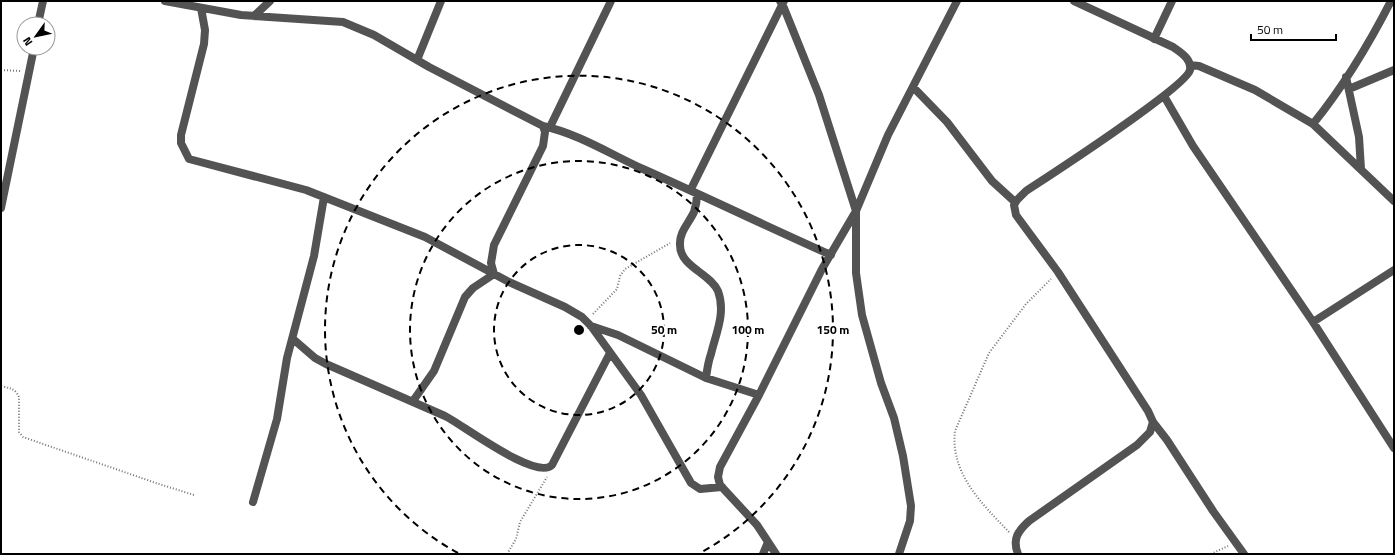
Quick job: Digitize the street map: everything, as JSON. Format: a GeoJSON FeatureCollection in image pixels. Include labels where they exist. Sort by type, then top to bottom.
{"type":"FeatureCollection","features":[{"type":"Feature","properties":{"kind":"street"},"geometry":{"type":"LineString","coordinates":[[40,16],[43,1]]}},
{"type":"Feature","properties":{"kind":"street"},"geometry":{"type":"LineString","coordinates":[[165,1],[254,16],[343,22],[374,35],[417,60],[546,126],[580,138],[831,255]]}},
{"type":"Feature","properties":{"kind":"street"},"geometry":{"type":"LineString","coordinates":[[254,16],[270,1]]}},
{"type":"Feature","properties":{"kind":"street"},"geometry":{"type":"LineString","coordinates":[[417,60],[441,1]]}},
{"type":"Feature","properties":{"kind":"street"},"geometry":{"type":"LineString","coordinates":[[494,274],[491,263],[494,245],[543,146],[546,126],[611,1]]}},
{"type":"Feature","properties":{"kind":"street"},"geometry":{"type":"LineString","coordinates":[[776,554],[757,525],[722,488],[718,477],[720,467],[831,255],[856,211],[888,136],[957,1]]}},
{"type":"Feature","properties":{"kind":"street"},"geometry":{"type":"LineString","coordinates":[[1074,1],[1179,52],[1185,56],[1190,65],[1188,75],[1164,96],[1026,191],[1015,202],[1014,209],[1016,215],[1058,272],[1148,411],[1153,422],[1167,440],[1244,554]]}},
{"type":"Feature","properties":{"kind":"street"},"geometry":{"type":"LineString","coordinates":[[1154,39],[1172,1]]}},
{"type":"Feature","properties":{"kind":"street"},"geometry":{"type":"LineString","coordinates":[[1313,124],[1328,106],[1391,1]]}},
{"type":"Feature","properties":{"kind":"street"},"geometry":{"type":"LineString","coordinates":[[706,378],[719,327],[720,302],[718,291],[712,283],[687,261],[681,252],[681,235],[694,211],[694,191],[782,2]]}},
{"type":"Feature","properties":{"kind":"street"},"geometry":{"type":"LineString","coordinates":[[782,2],[815,82],[856,211],[856,272],[862,315],[881,383],[894,418],[912,513],[907,533],[899,554]]}},
{"type":"Feature","properties":{"kind":"street"},"geometry":{"type":"LineString","coordinates":[[201,8],[205,30],[204,44],[181,135],[181,143],[189,159],[254,177],[276,181],[324,197],[425,237],[494,274],[565,307],[588,323],[618,335],[706,378],[759,395]]}},
{"type":"Feature","properties":{"kind":"street"},"geometry":{"type":"LineString","coordinates":[[1,208],[32,56]]}},
{"type":"Feature","properties":{"kind":"street"},"geometry":{"type":"LineString","coordinates":[[1190,65],[1199,66],[1255,90],[1313,124],[1394,201]]}},
{"type":"Feature","properties":{"kind":"street"},"geometry":{"type":"LineString","coordinates":[[1348,89],[1394,70]]}},
{"type":"Feature","properties":{"kind":"street"},"geometry":{"type":"LineString","coordinates":[[1346,77],[1359,137],[1361,169]]}},
{"type":"Feature","properties":{"kind":"street"},"geometry":{"type":"LineString","coordinates":[[913,88],[947,122],[992,181],[1015,202]]}},
{"type":"Feature","properties":{"kind":"street"},"geometry":{"type":"LineString","coordinates":[[1164,96],[1193,146],[1313,322],[1394,448]]}},
{"type":"Feature","properties":{"kind":"street"},"geometry":{"type":"LineString","coordinates":[[253,502],[277,419],[287,358],[314,256],[324,197]]}},
{"type":"Feature","properties":{"kind":"street"},"geometry":{"type":"LineString","coordinates":[[1313,322],[1394,270]]}},
{"type":"Feature","properties":{"kind":"street"},"geometry":{"type":"LineString","coordinates":[[413,401],[434,371],[465,298],[473,288],[494,274]]}},
{"type":"Feature","properties":{"kind":"street"},"geometry":{"type":"LineString","coordinates":[[588,323],[645,402],[691,484],[700,489],[722,488]]}},
{"type":"Feature","properties":{"kind":"street"},"geometry":{"type":"LineString","coordinates":[[293,339],[315,358],[326,364],[413,401],[458,423],[502,452],[537,468],[549,468],[610,353]]}},
{"type":"Feature","properties":{"kind":"street"},"geometry":{"type":"LineString","coordinates":[[1018,554],[1015,539],[1021,529],[1029,521],[1137,445],[1150,432],[1153,422]]}},
{"type":"Feature","properties":{"kind":"street"},"geometry":{"type":"LineString","coordinates":[[763,554],[768,542]]}},
{"type":"Feature","properties":{"kind":"path"},"geometry":{"type":"LineString","coordinates":[[1,70],[29,72]]}},
{"type":"Feature","properties":{"kind":"path"},"geometry":{"type":"LineString","coordinates":[[588,323],[617,289],[620,276],[625,269],[637,260],[657,252],[681,235]]}},
{"type":"Feature","properties":{"kind":"path"},"geometry":{"type":"LineString","coordinates":[[1015,539],[993,515],[964,477],[953,444],[955,431],[990,353],[1026,304],[1058,272]]}},
{"type":"Feature","properties":{"kind":"path"},"geometry":{"type":"LineString","coordinates":[[1,386],[13,388],[17,391],[19,396],[20,432],[23,437],[156,484],[194,495]]}},
{"type":"Feature","properties":{"kind":"path"},"geometry":{"type":"LineString","coordinates":[[508,554],[516,538],[520,522],[547,476],[549,468]]}},
{"type":"Feature","properties":{"kind":"path"},"geometry":{"type":"LineString","coordinates":[[1211,554],[1216,550],[1225,548],[1233,539]]}}]}
